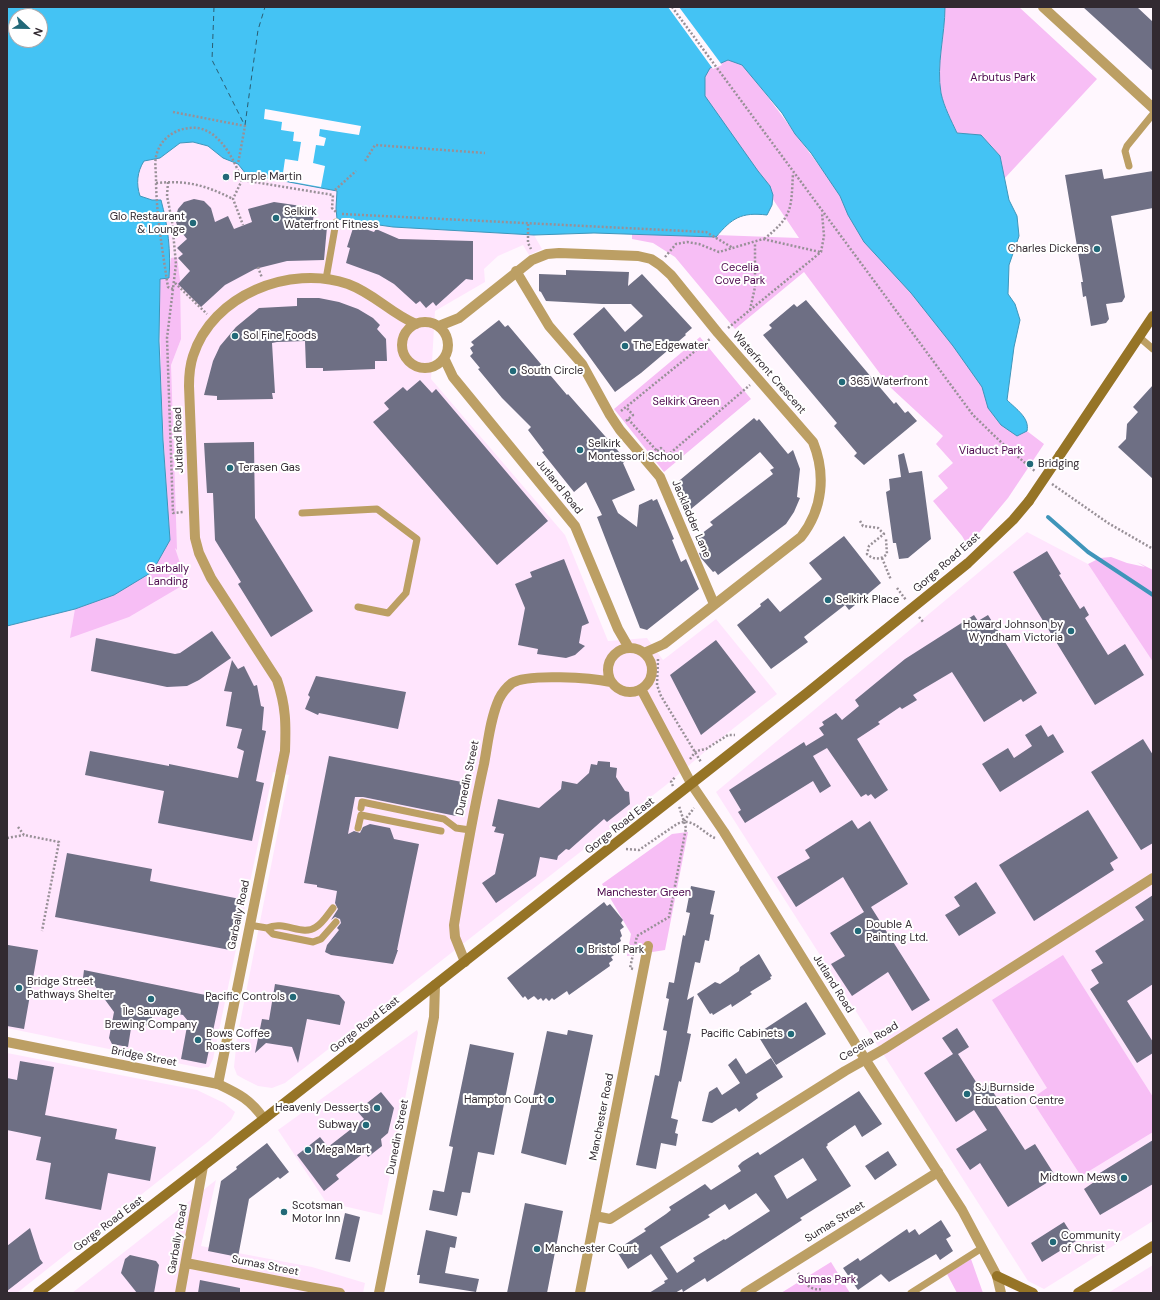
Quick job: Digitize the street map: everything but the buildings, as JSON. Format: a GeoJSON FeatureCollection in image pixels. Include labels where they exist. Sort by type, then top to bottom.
{"type":"FeatureCollection","features":[{"type":"Feature","properties":{"kind":"main road","name":"Gorge Road East"},"geometry":{"type":"LineString","coordinates":[[38,1293],[264,1119],[692,785],[968,563],[1013,520],[1029,501],[1153,316]]}},
{"type":"Feature","properties":{"kind":"main road"},"geometry":{"type":"LineString","coordinates":[[1078,1293],[1153,1246]]}},
{"type":"Feature","properties":{"kind":"main road"},"geometry":{"type":"LineString","coordinates":[[997,1276],[1033,1293]]}},
{"type":"Feature","properties":{"kind":"street"},"geometry":{"type":"LineString","coordinates":[[1043,7],[1153,108]]}},
{"type":"Feature","properties":{"kind":"street","name":"Waterfront Crescent"},"geometry":{"type":"LineString","coordinates":[[439,326],[459,318],[516,271],[532,260],[547,254],[559,253],[638,256],[651,260],[660,265],[671,275],[718,334],[813,442],[820,458],[822,474],[819,499],[814,516],[801,537],[664,644],[644,653]]}},
{"type":"Feature","properties":{"kind":"street","name":"Jackladder Lane"},"geometry":{"type":"LineString","coordinates":[[516,271],[549,326],[582,364],[620,430],[660,478],[714,604]]}},
{"type":"Feature","properties":{"kind":"street","name":"Jutland Road"},"geometry":{"type":"LineString","coordinates":[[285,751],[286,722],[284,700],[277,680],[204,566],[195,538],[189,370],[193,355],[199,342],[223,310],[248,293],[274,282],[302,279],[326,279],[361,289],[375,296],[400,317],[416,324]]}},
{"type":"Feature","properties":{"kind":"street","name":"Jutland Road"},"geometry":{"type":"LineString","coordinates":[[400,317],[406,332]]}},
{"type":"Feature","properties":{"kind":"street","name":"Waterfront Crescent"},"geometry":{"type":"LineString","coordinates":[[447,337],[459,318]]}},
{"type":"Feature","properties":{"kind":"street"},"geometry":{"type":"LineString","coordinates":[[428,322],[439,326],[447,337],[448,348],[444,358],[434,366],[419,367],[407,359],[402,346],[406,332],[416,324],[428,322]]}},
{"type":"Feature","properties":{"kind":"street","name":"Jutland Road"},"geometry":{"type":"LineString","coordinates":[[444,358],[453,377],[575,526],[618,629],[629,648]]}},
{"type":"Feature","properties":{"kind":"street","name":"Jutland Road"},"geometry":{"type":"LineString","coordinates":[[434,366],[453,377]]}},
{"type":"Feature","properties":{"kind":"street","name":"Jutland Road"},"geometry":{"type":"LineString","coordinates":[[618,629],[618,651]]}},
{"type":"Feature","properties":{"kind":"street"},"geometry":{"type":"LineString","coordinates":[[629,648],[644,653],[651,662],[652,671],[650,680],[641,689],[627,692],[615,687],[611,682],[608,670],[612,656],[618,651],[629,648]]}},
{"type":"Feature","properties":{"kind":"street","name":"Dunedin Street"},"geometry":{"type":"LineString","coordinates":[[592,678],[608,670]]}},
{"type":"Feature","properties":{"kind":"street","name":"Dunedin Street"},"geometry":{"type":"LineString","coordinates":[[465,962],[455,937],[454,925],[470,830],[493,718],[499,699],[504,690],[513,682],[525,678],[592,678],[611,682]]}},
{"type":"Feature","properties":{"kind":"street","name":"Jutland Road"},"geometry":{"type":"LineString","coordinates":[[641,689],[692,785],[731,843],[865,1059],[962,1210],[997,1276],[1000,1293]]}},
{"type":"Feature","properties":{"kind":"street","name":"Garbally Road"},"geometry":{"type":"LineString","coordinates":[[218,1084],[285,751]]}},
{"type":"Feature","properties":{"kind":"street","name":"Cecelia Road"},"geometry":{"type":"LineString","coordinates":[[595,1216],[610,1219],[865,1059],[884,1049],[1153,878]]}},
{"type":"Feature","properties":{"kind":"street","name":"Manchester Road"},"geometry":{"type":"LineString","coordinates":[[580,1293],[648,946]]}},
{"type":"Feature","properties":{"kind":"street","name":"Dunedin Street"},"geometry":{"type":"LineString","coordinates":[[379,1293],[434,1017],[435,986]]}},
{"type":"Feature","properties":{"kind":"street","name":"Bridge Street"},"geometry":{"type":"LineString","coordinates":[[7,1042],[218,1084],[241,1095],[254,1105],[264,1119]]}},
{"type":"Feature","properties":{"kind":"street","name":"Garbally Road"},"geometry":{"type":"LineString","coordinates":[[180,1293],[203,1166]]}},
{"type":"Feature","properties":{"kind":"street","name":"Sumas Street"},"geometry":{"type":"LineString","coordinates":[[745,1293],[938,1172]]}},
{"type":"Feature","properties":{"kind":"street","name":"Sumas Street"},"geometry":{"type":"LineString","coordinates":[[186,1262],[340,1293]]}},
{"type":"Feature","properties":{"kind":"lane"},"geometry":{"type":"LineString","coordinates":[[1129,166],[1125,151],[1153,114]]}},
{"type":"Feature","properties":{"kind":"lane"},"geometry":{"type":"LineString","coordinates":[[326,279],[336,222]]}},
{"type":"Feature","properties":{"kind":"lane"},"geometry":{"type":"LineString","coordinates":[[1139,337],[1153,349]]}},
{"type":"Feature","properties":{"kind":"lane"},"geometry":{"type":"LineString","coordinates":[[302,513],[377,509],[417,539],[406,593],[402,598],[388,613],[358,608]]}},
{"type":"Feature","properties":{"kind":"lane"},"geometry":{"type":"LineString","coordinates":[[361,808],[362,802],[444,818],[456,828],[470,830]]}},
{"type":"Feature","properties":{"kind":"lane"},"geometry":{"type":"LineString","coordinates":[[358,828],[361,815],[441,831]]}},
{"type":"Feature","properties":{"kind":"lane"},"geometry":{"type":"LineString","coordinates":[[268,928],[275,924],[309,931],[317,927],[333,908]]}},
{"type":"Feature","properties":{"kind":"lane"},"geometry":{"type":"LineString","coordinates":[[249,925],[268,928],[274,934],[313,942],[321,939],[336,922]]}},
{"type":"Feature","properties":{"kind":"lane"},"geometry":{"type":"LineString","coordinates":[[911,1293],[982,1248]]}},
{"type":"Feature","properties":{"kind":"path"},"geometry":{"type":"LineString","coordinates":[[672,7],[822,213],[973,415],[1005,446],[1037,473]]}},
{"type":"Feature","properties":{"kind":"path"},"geometry":{"type":"LineString","coordinates":[[173,112],[245,126],[238,164]]}},
{"type":"Feature","properties":{"kind":"path"},"geometry":{"type":"LineString","coordinates":[[173,288],[168,287],[156,195],[157,152],[164,140],[176,131],[193,128],[208,132],[220,141],[242,180]]}},
{"type":"Feature","properties":{"kind":"path"},"geometry":{"type":"LineString","coordinates":[[365,162],[375,145],[485,153]]}},
{"type":"Feature","properties":{"kind":"path"},"geometry":{"type":"LineString","coordinates":[[335,190],[356,171]]}},
{"type":"Feature","properties":{"kind":"path"},"geometry":{"type":"LineString","coordinates":[[660,265],[676,244],[687,242],[699,244],[719,252],[755,243],[764,239],[783,223],[788,215],[791,207],[793,173]]}},
{"type":"Feature","properties":{"kind":"path"},"geometry":{"type":"LineString","coordinates":[[233,199],[242,180]]}},
{"type":"Feature","properties":{"kind":"path"},"geometry":{"type":"LineString","coordinates":[[242,180],[333,195],[332,208],[338,214],[706,232],[733,248]]}},
{"type":"Feature","properties":{"kind":"path"},"geometry":{"type":"LineString","coordinates":[[168,182],[167,196],[172,221],[176,264],[168,338],[173,512],[176,512]]}},
{"type":"Feature","properties":{"kind":"path"},"geometry":{"type":"LineString","coordinates":[[156,183],[192,183],[216,191],[233,199],[243,225]]}},
{"type":"Feature","properties":{"kind":"path"},"geometry":{"type":"LineString","coordinates":[[730,327],[821,252],[824,236],[822,213]]}},
{"type":"Feature","properties":{"kind":"path"},"geometry":{"type":"LineString","coordinates":[[528,224],[528,243],[531,250]]}},
{"type":"Feature","properties":{"kind":"path"},"geometry":{"type":"LineString","coordinates":[[764,239],[821,252]]}},
{"type":"Feature","properties":{"kind":"path"},"geometry":{"type":"LineString","coordinates":[[750,311],[755,287],[755,243]]}},
{"type":"Feature","properties":{"kind":"path"},"geometry":{"type":"LineString","coordinates":[[174,282],[214,321]]}},
{"type":"Feature","properties":{"kind":"path"},"geometry":{"type":"LineString","coordinates":[[618,414],[702,344],[718,334]]}},
{"type":"Feature","properties":{"kind":"path"},"geometry":{"type":"LineString","coordinates":[[657,458],[660,462],[758,379]]}},
{"type":"Feature","properties":{"kind":"path"},"geometry":{"type":"LineString","coordinates":[[622,418],[625,422],[633,415],[626,407]]}},
{"type":"Feature","properties":{"kind":"path"},"geometry":{"type":"LineString","coordinates":[[628,419],[657,451]]}},
{"type":"Feature","properties":{"kind":"path"},"geometry":{"type":"LineString","coordinates":[[654,454],[661,448],[667,455]]}},
{"type":"Feature","properties":{"kind":"path"},"geometry":{"type":"LineString","coordinates":[[1048,481],[1108,523],[1153,549]]}},
{"type":"Feature","properties":{"kind":"path"},"geometry":{"type":"LineString","coordinates":[[860,521],[863,526],[878,528],[884,534],[869,546],[867,554],[872,557],[882,558],[887,554],[888,550],[886,539]]}},
{"type":"Feature","properties":{"kind":"path"},"geometry":{"type":"LineString","coordinates":[[882,558],[891,580]]}},
{"type":"Feature","properties":{"kind":"path"},"geometry":{"type":"LineString","coordinates":[[664,644],[659,655],[657,685],[661,696],[700,759]]}},
{"type":"Feature","properties":{"kind":"path"},"geometry":{"type":"LineString","coordinates":[[691,758],[696,751],[712,747],[728,735],[758,732]]}},
{"type":"Feature","properties":{"kind":"path"},"geometry":{"type":"LineString","coordinates":[[669,917],[686,828],[682,814]]}},
{"type":"Feature","properties":{"kind":"path"},"geometry":{"type":"LineString","coordinates":[[611,848],[638,850],[684,821],[689,814]]}},
{"type":"Feature","properties":{"kind":"path"},"geometry":{"type":"LineString","coordinates":[[684,821],[693,824],[707,835],[731,843]]}},
{"type":"Feature","properties":{"kind":"path"},"geometry":{"type":"LineString","coordinates":[[18,827],[24,835]]}},
{"type":"Feature","properties":{"kind":"path"},"geometry":{"type":"LineString","coordinates":[[7,838],[24,835],[59,842],[42,931]]}},
{"type":"Feature","properties":{"kind":"path"},"geometry":{"type":"LineString","coordinates":[[798,1273],[807,1286],[817,1290],[823,1289]]}},
{"type":"Feature","properties":{"kind":"shaded area"},"geometry":{"type":"Polygon","coordinates":[[[193,142],[208,146],[223,158],[238,164],[247,174],[338,191],[336,208],[338,219],[393,227],[534,235],[542,249],[529,255],[523,245],[498,256],[484,269],[485,282],[435,311],[431,379],[565,535],[608,641],[647,638],[663,660],[716,619],[777,694],[715,743],[666,785],[285,1083],[272,1088],[258,1086],[244,1079],[237,1075],[234,1067],[237,1038],[289,775],[273,772],[213,1059],[209,1067],[201,1068],[7,1028],[7,626],[84,606],[171,258],[161,200],[152,200],[140,196],[138,189],[138,171],[144,161],[160,158],[180,143],[193,142]]]}},
{"type":"Feature","properties":{"kind":"shaded area"},"geometry":{"type":"Polygon","coordinates":[[[1027,532],[1088,564],[1153,662],[1153,1221],[1044,1289],[1028,1281],[716,792],[1027,532]]]}},
{"type":"Feature","properties":{"kind":"shaded area"},"geometry":{"type":"Polygon","coordinates":[[[417,1030],[418,1033],[382,1215],[326,1202],[278,1130],[417,1030]]]}},
{"type":"Feature","properties":{"kind":"shaded area"},"geometry":{"type":"Polygon","coordinates":[[[7,1053],[197,1090],[224,1103],[235,1112],[231,1120],[209,1141],[17,1293],[7,1293],[7,1053]]]}},
{"type":"Feature","properties":{"kind":"shaded area"},"geometry":{"type":"Polygon","coordinates":[[[216,1180],[201,1246],[312,1267],[365,1283],[363,1293],[72,1293],[216,1180]]]}},
{"type":"Feature","properties":{"kind":"shaded area"},"geometry":{"type":"Polygon","coordinates":[[[1153,1265],[1153,1293],[1108,1293],[1153,1265]]]}},
{"type":"Feature","properties":{"kind":"green space","name":"Viaduct Park"},"geometry":{"type":"Polygon","coordinates":[[[627,7],[701,7],[943,332],[1027,431],[1044,444],[1008,498],[968,546],[962,536],[933,501],[948,488],[938,476],[953,463],[936,444],[943,436],[890,387],[804,272],[735,329],[675,257],[653,243],[632,239],[632,232],[799,238],[772,198],[627,7]]]}},
{"type":"Feature","properties":{"kind":"green space","name":"Arbutus Park"},"geometry":{"type":"Polygon","coordinates":[[[945,7],[1019,7],[1097,79],[1004,179],[1000,156],[981,136],[957,133],[944,103],[941,93],[940,61],[945,7]]]}},
{"type":"Feature","properties":{"kind":"green space","name":"Garbally Landing"},"geometry":{"type":"Polygon","coordinates":[[[177,257],[180,280],[181,339],[171,365],[177,550],[175,548],[180,563],[190,581],[129,617],[70,638],[75,609],[114,595],[170,540],[162,409],[160,278],[169,278],[171,258],[177,257]]]}},
{"type":"Feature","properties":{"kind":"green space","name":"Selkirk Green"},"geometry":{"type":"Polygon","coordinates":[[[700,337],[751,399],[664,472],[614,409],[700,337]]]}},
{"type":"Feature","properties":{"kind":"green space"},"geometry":{"type":"Polygon","coordinates":[[[1111,557],[1127,563],[1145,567],[1137,562],[1153,570],[1153,662],[1088,564],[1100,558],[1111,557]]]}},
{"type":"Feature","properties":{"kind":"green space","name":"Manchester Green"},"geometry":{"type":"Polygon","coordinates":[[[688,832],[665,950],[627,956],[631,934],[602,884],[672,834],[688,832]]]}},
{"type":"Feature","properties":{"kind":"green space"},"geometry":{"type":"Polygon","coordinates":[[[1063,955],[1153,1097],[1153,1132],[1081,1176],[1031,1099],[1047,1088],[992,1000],[1063,955]]]}},
{"type":"Feature","properties":{"kind":"green space"},"geometry":{"type":"Polygon","coordinates":[[[971,1259],[983,1293],[957,1293],[947,1274],[971,1259]]]}},
{"type":"Feature","properties":{"kind":"green space","name":"Sumas Park"},"geometry":{"type":"Polygon","coordinates":[[[831,1262],[850,1293],[781,1293],[831,1262]]]}},
{"type":"Feature","properties":{"kind":"water"},"geometry":{"type":"Polygon","coordinates":[[[7,7],[945,7],[940,61],[941,93],[944,103],[957,133],[981,135],[1000,156],[1009,200],[1017,216],[1019,236],[1009,265],[1008,294],[1015,304],[1020,320],[1014,347],[1007,400],[1024,418],[1027,431],[1017,436],[1001,425],[988,408],[982,387],[953,346],[911,293],[864,242],[848,215],[840,196],[811,153],[795,134],[782,113],[742,65],[728,60],[710,68],[705,77],[705,96],[770,186],[773,195],[772,205],[767,215],[750,214],[738,218],[727,225],[716,237],[594,233],[534,235],[393,227],[337,219],[337,191],[246,174],[238,164],[223,158],[208,146],[193,142],[180,143],[160,158],[144,161],[140,169],[138,183],[140,196],[152,200],[161,200],[170,258],[169,278],[160,279],[159,341],[163,440],[170,540],[152,572],[114,595],[75,609],[7,626],[7,7]]]}},
{"type":"Feature","properties":{"kind":"pier"},"geometry":{"type":"Polygon","coordinates":[[[668,7],[679,7],[722,65],[713,69],[668,7]]]}},
{"type":"Feature","properties":{"kind":"pier"},"geometry":{"type":"Polygon","coordinates":[[[265,109],[361,126],[359,135],[320,129],[319,136],[326,138],[324,146],[316,145],[313,163],[325,166],[321,187],[282,180],[285,159],[298,161],[301,142],[293,141],[294,132],[281,130],[282,122],[264,119],[265,109]]]}},
{"type":"Feature","properties":{"kind":"waterway"},"geometry":{"type":"LineString","coordinates":[[1048,517],[1088,552],[1153,595]]}},
{"type":"Feature","properties":{"kind":"ferry route"},"geometry":{"type":"LineString","coordinates":[[214,7],[212,60],[245,126]]}},
{"type":"Feature","properties":{"kind":"ferry route"},"geometry":{"type":"LineString","coordinates":[[245,125],[258,30],[265,7]]}},
{"type":"Feature","properties":{"kind":"place","name":"Purple Martin"},"geometry":{"type":"Point","coordinates":[226,177]}},
{"type":"Feature","properties":{"kind":"place","name":"Selkirk Waterfront Fitness"},"geometry":{"type":"Point","coordinates":[276,218]}},
{"type":"Feature","properties":{"kind":"place","name":"Glo Restaurant & Lounge"},"geometry":{"type":"Point","coordinates":[193,223]}},
{"type":"Feature","properties":{"kind":"place","name":"Charles Dickens"},"geometry":{"type":"Point","coordinates":[1097,249]}},
{"type":"Feature","properties":{"kind":"place","name":"Sol Fine Foods"},"geometry":{"type":"Point","coordinates":[235,336]}},
{"type":"Feature","properties":{"kind":"place","name":"The Edgewater"},"geometry":{"type":"Point","coordinates":[625,346]}},
{"type":"Feature","properties":{"kind":"place","name":"South Circle"},"geometry":{"type":"Point","coordinates":[513,371]}},
{"type":"Feature","properties":{"kind":"place","name":"365 Waterfront"},"geometry":{"type":"Point","coordinates":[842,382]}},
{"type":"Feature","properties":{"kind":"place","name":"Selkirk Montessori School"},"geometry":{"type":"Point","coordinates":[580,450]}},
{"type":"Feature","properties":{"kind":"place","name":"Bridging"},"geometry":{"type":"Point","coordinates":[1030,464]}},
{"type":"Feature","properties":{"kind":"place","name":"Terasen Gas"},"geometry":{"type":"Point","coordinates":[230,468]}},
{"type":"Feature","properties":{"kind":"place","name":"Selkirk Place"},"geometry":{"type":"Point","coordinates":[828,600]}},
{"type":"Feature","properties":{"kind":"place","name":"Howard Johnson by Wyndham Victoria"},"geometry":{"type":"Point","coordinates":[1071,631]}},
{"type":"Feature","properties":{"kind":"place","name":"Double A Painting Ltd."},"geometry":{"type":"Point","coordinates":[858,931]}},
{"type":"Feature","properties":{"kind":"place","name":"Bristol Park"},"geometry":{"type":"Point","coordinates":[580,950]}},
{"type":"Feature","properties":{"kind":"place","name":"Bridge Street Pathways Shelter"},"geometry":{"type":"Point","coordinates":[19,988]}},
{"type":"Feature","properties":{"kind":"place","name":"Pacific Controls"},"geometry":{"type":"Point","coordinates":[293,997]}},
{"type":"Feature","properties":{"kind":"place","name":"Île Sauvage Brewing Company"},"geometry":{"type":"Point","coordinates":[151,999]}},
{"type":"Feature","properties":{"kind":"place","name":"Pacific Cabinets"},"geometry":{"type":"Point","coordinates":[791,1034]}},
{"type":"Feature","properties":{"kind":"place","name":"Bows Coffee Roasters"},"geometry":{"type":"Point","coordinates":[198,1040]}},
{"type":"Feature","properties":{"kind":"place","name":"SJ Burnside Education Centre"},"geometry":{"type":"Point","coordinates":[967,1094]}},
{"type":"Feature","properties":{"kind":"place","name":"Hampton Court"},"geometry":{"type":"Point","coordinates":[551,1100]}},
{"type":"Feature","properties":{"kind":"place","name":"Heavenly Desserts"},"geometry":{"type":"Point","coordinates":[377,1108]}},
{"type":"Feature","properties":{"kind":"place","name":"Subway"},"geometry":{"type":"Point","coordinates":[366,1125]}},
{"type":"Feature","properties":{"kind":"place","name":"Mega Mart"},"geometry":{"type":"Point","coordinates":[308,1150]}},
{"type":"Feature","properties":{"kind":"place","name":"Midtown Mews"},"geometry":{"type":"Point","coordinates":[1124,1178]}},
{"type":"Feature","properties":{"kind":"place","name":"Scotsman Motor Inn"},"geometry":{"type":"Point","coordinates":[284,1212]}},
{"type":"Feature","properties":{"kind":"place","name":"Community of Christ"},"geometry":{"type":"Point","coordinates":[1053,1242]}},
{"type":"Feature","properties":{"kind":"place","name":"Manchester Court"},"geometry":{"type":"Point","coordinates":[537,1249]}},
{"type":"Feature","properties":{"kind":"park label","name":"Cecelia Cove Park"},"geometry":{"type":"Point","coordinates":[740,274]}}]}
